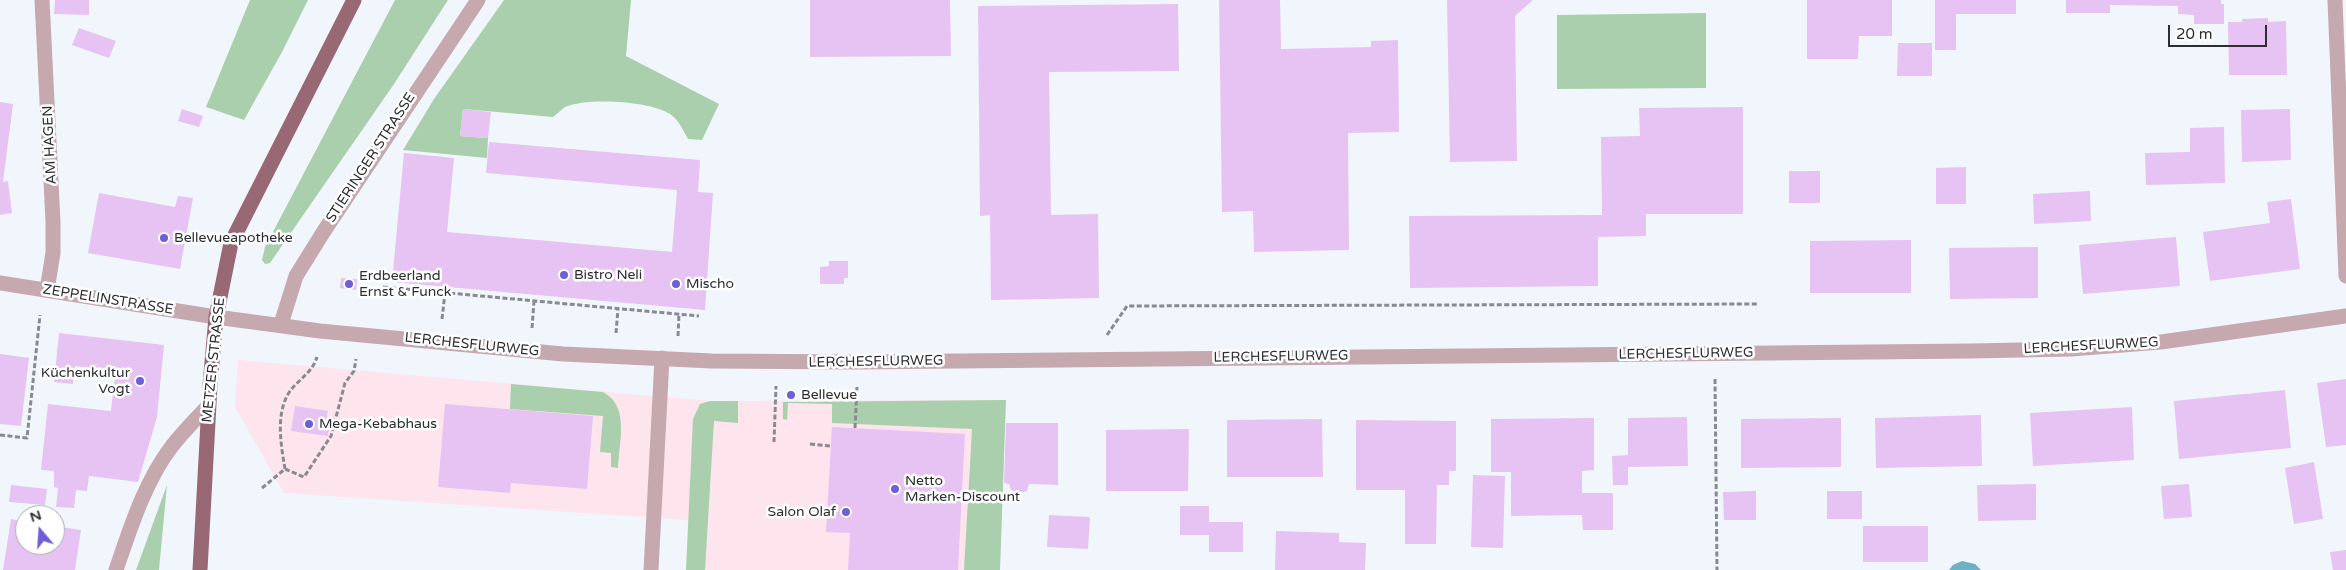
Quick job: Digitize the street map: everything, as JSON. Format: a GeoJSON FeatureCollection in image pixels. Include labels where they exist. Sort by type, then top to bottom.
{"type":"FeatureCollection","features":[{"type":"Feature","properties":{"kind":"main road","name":"METZER STRASSE"},"geometry":{"type":"LineString","coordinates":[[200,570],[208,406],[216,317],[232,243],[354,0]]}},
{"type":"Feature","properties":{"kind":"street","name":"AM HAGEN"},"geometry":{"type":"LineString","coordinates":[[42,0],[53,222],[52,252],[45,289]]}},
{"type":"Feature","properties":{"kind":"street","name":"STIERINGER STRASSE"},"geometry":{"type":"LineString","coordinates":[[281,324],[296,276],[400,113],[478,0]]}},
{"type":"Feature","properties":{"kind":"street"},"geometry":{"type":"LineString","coordinates":[[2335,0],[2346,276]]}},
{"type":"Feature","properties":{"kind":"street","name":"ZEPPELINSTRASSE"},"geometry":{"type":"LineString","coordinates":[[0,283],[216,317]]}},
{"type":"Feature","properties":{"kind":"street","name":"LERCHESFLURWEG"},"geometry":{"type":"LineString","coordinates":[[216,317],[281,324],[320,331],[563,354],[777,363],[2071,348],[2161,342],[2346,316]]}},
{"type":"Feature","properties":{"kind":"street"},"geometry":{"type":"LineString","coordinates":[[651,570],[662,358]]}},
{"type":"Feature","properties":{"kind":"street"},"geometry":{"type":"LineString","coordinates":[[116,570],[141,500],[150,483],[171,447],[208,406]]}},
{"type":"Feature","properties":{"kind":"path"},"geometry":{"type":"LineString","coordinates":[[384,286],[699,316]]}},
{"type":"Feature","properties":{"kind":"path"},"geometry":{"type":"LineString","coordinates":[[0,435],[27,438],[45,289]]}},
{"type":"Feature","properties":{"kind":"path"},"geometry":{"type":"LineString","coordinates":[[443,310],[445,293]]}},
{"type":"Feature","properties":{"kind":"path"},"geometry":{"type":"LineString","coordinates":[[533,315],[534,301]]}},
{"type":"Feature","properties":{"kind":"path"},"geometry":{"type":"LineString","coordinates":[[1088,359],[1127,306],[1757,304]]}},
{"type":"Feature","properties":{"kind":"path"},"geometry":{"type":"LineString","coordinates":[[617,326],[618,309]]}},
{"type":"Feature","properties":{"kind":"path"},"geometry":{"type":"LineString","coordinates":[[678,329],[679,314]]}},
{"type":"Feature","properties":{"kind":"path"},"geometry":{"type":"LineString","coordinates":[[1715,353],[1716,570]]}},
{"type":"Feature","properties":{"kind":"path"},"geometry":{"type":"LineString","coordinates":[[285,469],[280,433],[284,402],[290,391],[313,368],[317,358]]}},
{"type":"Feature","properties":{"kind":"path"},"geometry":{"type":"LineString","coordinates":[[285,469],[304,476],[331,436],[345,383],[354,371]]}},
{"type":"Feature","properties":{"kind":"path"},"geometry":{"type":"LineString","coordinates":[[856,401],[856,428]]}},
{"type":"Feature","properties":{"kind":"path"},"geometry":{"type":"LineString","coordinates":[[774,442],[776,402]]}},
{"type":"Feature","properties":{"kind":"path"},"geometry":{"type":"LineString","coordinates":[[810,444],[831,446]]}},
{"type":"Feature","properties":{"kind":"path"},"geometry":{"type":"LineString","coordinates":[[262,488],[285,469]]}},
{"type":"Feature","properties":{"kind":"shaded area"},"geometry":{"type":"Polygon","coordinates":[[[238,360],[710,401],[1006,400],[1000,570],[686,570],[688,520],[284,493],[235,407],[238,360]]]}},
{"type":"Feature","properties":{"kind":"green space"},"geometry":{"type":"Polygon","coordinates":[[[250,0],[308,0],[282,52],[244,120],[206,107],[250,0]]]}},
{"type":"Feature","properties":{"kind":"green space"},"geometry":{"type":"Polygon","coordinates":[[[395,0],[448,0],[394,84],[270,263],[265,264],[262,260],[265,247],[395,0]]]}},
{"type":"Feature","properties":{"kind":"green space"},"geometry":{"type":"Polygon","coordinates":[[[504,0],[631,0],[626,56],[719,104],[702,140],[688,139],[676,119],[661,110],[634,103],[603,101],[565,107],[553,117],[463,109],[460,136],[488,138],[487,158],[403,150],[434,99],[504,0]]]}},
{"type":"Feature","properties":{"kind":"green space"},"geometry":{"type":"Polygon","coordinates":[[[1706,13],[1706,88],[1557,89],[1557,15],[1706,13]]]}},
{"type":"Feature","properties":{"kind":"green space"},"geometry":{"type":"Polygon","coordinates":[[[511,384],[603,392],[611,398],[617,406],[620,415],[621,436],[618,468],[611,467],[611,453],[600,452],[603,416],[510,409],[511,384]]]}},
{"type":"Feature","properties":{"kind":"green space"},"geometry":{"type":"Polygon","coordinates":[[[1006,400],[1000,570],[964,570],[972,429],[832,423],[832,404],[788,403],[787,420],[783,419],[783,402],[1006,400]]]}},
{"type":"Feature","properties":{"kind":"green space"},"geometry":{"type":"Polygon","coordinates":[[[710,401],[738,401],[738,423],[714,421],[705,570],[686,570],[693,419],[700,404],[710,401]]]}},
{"type":"Feature","properties":{"kind":"green space"},"geometry":{"type":"Polygon","coordinates":[[[167,485],[159,570],[136,570],[167,485]]]}},
{"type":"Feature","properties":{"kind":"water"},"geometry":{"type":"Polygon","coordinates":[[[1962,561],[1975,564],[1981,570],[1949,570],[1953,565],[1962,561]]]}},
{"type":"Feature","properties":{"kind":"building"},"geometry":{"type":"Polygon","coordinates":[[[55,0],[89,0],[89,15],[54,14],[55,0]]]}},
{"type":"Feature","properties":{"kind":"building"},"geometry":{"type":"Polygon","coordinates":[[[810,0],[950,0],[951,56],[810,57],[810,0]]]}},
{"type":"Feature","properties":{"kind":"building"},"geometry":{"type":"Polygon","coordinates":[[[1219,0],[1280,0],[1281,49],[1371,47],[1371,41],[1398,40],[1399,132],[1348,133],[1349,250],[1254,252],[1253,211],[1222,212],[1219,0]]]}},
{"type":"Feature","properties":{"kind":"building"},"geometry":{"type":"Polygon","coordinates":[[[1447,0],[1533,0],[1515,16],[1517,161],[1450,162],[1447,0]]]}},
{"type":"Feature","properties":{"kind":"building"},"geometry":{"type":"Polygon","coordinates":[[[1807,0],[1892,0],[1892,36],[1859,36],[1858,59],[1807,59],[1807,0]]]}},
{"type":"Feature","properties":{"kind":"building"},"geometry":{"type":"Polygon","coordinates":[[[1935,0],[2016,0],[2016,14],[1956,14],[1956,50],[1935,50],[1935,0]]]}},
{"type":"Feature","properties":{"kind":"building"},"geometry":{"type":"Polygon","coordinates":[[[2066,0],[2221,0],[2221,4],[2224,4],[2224,24],[2194,24],[2194,15],[2178,14],[2178,6],[2110,5],[2110,13],[2066,13],[2066,0]]]}},
{"type":"Feature","properties":{"kind":"building"},"geometry":{"type":"Polygon","coordinates":[[[1178,4],[1179,71],[1049,72],[1051,215],[1098,214],[1099,298],[991,300],[990,215],[980,216],[978,6],[1178,4]]]}},
{"type":"Feature","properties":{"kind":"building"},"geometry":{"type":"Polygon","coordinates":[[[2268,18],[2268,22],[2286,21],[2287,75],[2229,75],[2228,22],[2242,22],[2242,19],[2268,18]]]}},
{"type":"Feature","properties":{"kind":"building"},"geometry":{"type":"Polygon","coordinates":[[[79,28],[116,41],[109,58],[72,45],[79,28]]]}},
{"type":"Feature","properties":{"kind":"building"},"geometry":{"type":"Polygon","coordinates":[[[1898,43],[1932,43],[1932,76],[1897,76],[1898,43]]]}},
{"type":"Feature","properties":{"kind":"building"},"geometry":{"type":"Polygon","coordinates":[[[0,102],[13,104],[3,182],[8,181],[12,213],[0,215],[0,102]]]}},
{"type":"Feature","properties":{"kind":"building"},"geometry":{"type":"Polygon","coordinates":[[[1743,107],[1743,214],[1646,214],[1646,236],[1598,237],[1598,286],[1410,288],[1409,216],[1602,215],[1601,137],[1640,136],[1639,108],[1743,107]]]}},
{"type":"Feature","properties":{"kind":"building"},"geometry":{"type":"Polygon","coordinates":[[[182,109],[203,116],[199,127],[178,121],[182,109]]]}},
{"type":"Feature","properties":{"kind":"building"},"geometry":{"type":"Polygon","coordinates":[[[463,109],[491,112],[488,138],[460,136],[463,109]]]}},
{"type":"Feature","properties":{"kind":"building"},"geometry":{"type":"Polygon","coordinates":[[[2290,109],[2291,160],[2242,162],[2241,110],[2290,109]]]}},
{"type":"Feature","properties":{"kind":"building"},"geometry":{"type":"Polygon","coordinates":[[[2224,127],[2225,183],[2146,185],[2145,153],[2190,152],[2190,128],[2224,127]]]}},
{"type":"Feature","properties":{"kind":"building"},"geometry":{"type":"Polygon","coordinates":[[[489,142],[700,160],[698,192],[713,193],[705,310],[392,282],[404,153],[454,158],[447,232],[672,252],[677,190],[486,173],[489,142]]]}},
{"type":"Feature","properties":{"kind":"building"},"geometry":{"type":"Polygon","coordinates":[[[1966,167],[1966,204],[1936,204],[1936,168],[1966,167]]]}},
{"type":"Feature","properties":{"kind":"building"},"geometry":{"type":"Polygon","coordinates":[[[1789,171],[1820,171],[1820,203],[1789,203],[1789,171]]]}},
{"type":"Feature","properties":{"kind":"building"},"geometry":{"type":"Polygon","coordinates":[[[2090,191],[2091,221],[2034,224],[2033,194],[2090,191]]]}},
{"type":"Feature","properties":{"kind":"building"},"geometry":{"type":"Polygon","coordinates":[[[99,193],[175,207],[178,196],[193,198],[180,269],[88,253],[99,193]]]}},
{"type":"Feature","properties":{"kind":"building"},"geometry":{"type":"Polygon","coordinates":[[[2291,199],[2300,269],[2210,281],[2203,232],[2270,223],[2267,202],[2291,199]]]}},
{"type":"Feature","properties":{"kind":"building"},"geometry":{"type":"Polygon","coordinates":[[[2176,237],[2180,286],[2083,294],[2079,245],[2176,237]]]}},
{"type":"Feature","properties":{"kind":"building"},"geometry":{"type":"Polygon","coordinates":[[[1911,240],[1911,293],[1810,293],[1810,241],[1911,240]]]}},
{"type":"Feature","properties":{"kind":"building"},"geometry":{"type":"Polygon","coordinates":[[[2038,247],[2038,298],[1950,299],[1949,248],[2038,247]]]}},
{"type":"Feature","properties":{"kind":"building"},"geometry":{"type":"Polygon","coordinates":[[[829,261],[848,261],[848,278],[844,278],[844,284],[820,284],[820,267],[829,266],[829,261]]]}},
{"type":"Feature","properties":{"kind":"building","name":"Erdbeerland Ernst & Funck"},"geometry":{"type":"Polygon","coordinates":[[[341,278],[357,279],[356,290],[340,288],[341,278]]]}},
{"type":"Feature","properties":{"kind":"building"},"geometry":{"type":"Polygon","coordinates":[[[59,333],[164,345],[157,417],[138,482],[89,476],[87,491],[76,490],[74,508],[56,505],[58,488],[54,487],[54,471],[41,470],[48,404],[111,411],[115,376],[97,373],[98,369],[75,366],[73,384],[54,382],[59,333]]]}},
{"type":"Feature","properties":{"kind":"building"},"geometry":{"type":"Polygon","coordinates":[[[0,354],[29,358],[21,426],[0,424],[0,354]]]}},
{"type":"Feature","properties":{"kind":"building"},"geometry":{"type":"Polygon","coordinates":[[[2346,379],[2346,445],[2326,447],[2317,383],[2346,379]]]}},
{"type":"Feature","properties":{"kind":"building"},"geometry":{"type":"Polygon","coordinates":[[[2285,390],[2291,448],[2179,459],[2174,401],[2285,390]]]}},
{"type":"Feature","properties":{"kind":"building"},"geometry":{"type":"Polygon","coordinates":[[[445,404],[593,416],[587,489],[511,483],[510,493],[438,487],[445,404]]]}},
{"type":"Feature","properties":{"kind":"building","name":"Mega-Kebabhaus"},"geometry":{"type":"Polygon","coordinates":[[[295,406],[328,411],[325,428],[329,429],[328,436],[291,431],[295,406]]]}},
{"type":"Feature","properties":{"kind":"building"},"geometry":{"type":"Polygon","coordinates":[[[2132,407],[2134,460],[2033,466],[2030,413],[2132,407]]]}},
{"type":"Feature","properties":{"kind":"building"},"geometry":{"type":"Polygon","coordinates":[[[1981,415],[1982,466],[1876,468],[1875,418],[1981,415]]]}},
{"type":"Feature","properties":{"kind":"building"},"geometry":{"type":"Polygon","coordinates":[[[1687,417],[1688,466],[1628,467],[1628,485],[1613,485],[1612,456],[1628,455],[1628,418],[1687,417]]]}},
{"type":"Feature","properties":{"kind":"building"},"geometry":{"type":"Polygon","coordinates":[[[1594,418],[1594,470],[1582,471],[1582,493],[1613,493],[1613,530],[1583,530],[1582,515],[1511,516],[1511,472],[1491,472],[1491,419],[1594,418]]]}},
{"type":"Feature","properties":{"kind":"building"},"geometry":{"type":"Polygon","coordinates":[[[1841,418],[1841,467],[1741,468],[1741,419],[1841,418]]]}},
{"type":"Feature","properties":{"kind":"building"},"geometry":{"type":"Polygon","coordinates":[[[1322,419],[1323,477],[1227,477],[1227,420],[1322,419]]]}},
{"type":"Feature","properties":{"kind":"building"},"geometry":{"type":"Polygon","coordinates":[[[1356,420],[1456,421],[1456,471],[1449,471],[1449,485],[1437,485],[1436,544],[1405,544],[1405,490],[1356,490],[1356,420]]]}},
{"type":"Feature","properties":{"kind":"building"},"geometry":{"type":"Polygon","coordinates":[[[1006,423],[1058,423],[1058,485],[1029,484],[1027,491],[1019,493],[1011,490],[1009,484],[1004,483],[1006,423]]]}},
{"type":"Feature","properties":{"kind":"building","name":"Netto Marken-Discount"},"geometry":{"type":"Polygon","coordinates":[[[832,427],[965,434],[958,570],[848,570],[850,533],[826,532],[832,427]]]}},
{"type":"Feature","properties":{"kind":"building"},"geometry":{"type":"Polygon","coordinates":[[[1189,429],[1188,491],[1106,491],[1106,430],[1189,429]]]}},
{"type":"Feature","properties":{"kind":"building"},"geometry":{"type":"Polygon","coordinates":[[[2314,462],[2323,519],[2294,524],[2285,468],[2314,462]]]}},
{"type":"Feature","properties":{"kind":"building"},"geometry":{"type":"Polygon","coordinates":[[[1473,475],[1505,476],[1503,548],[1471,547],[1473,475]]]}},
{"type":"Feature","properties":{"kind":"building"},"geometry":{"type":"Polygon","coordinates":[[[2036,484],[2036,520],[1978,521],[1977,485],[2036,484]]]}},
{"type":"Feature","properties":{"kind":"building"},"geometry":{"type":"Polygon","coordinates":[[[2189,484],[2192,517],[2164,519],[2161,486],[2189,484]]]}},
{"type":"Feature","properties":{"kind":"building"},"geometry":{"type":"Polygon","coordinates":[[[11,485],[47,489],[45,505],[9,502],[11,485]]]}},
{"type":"Feature","properties":{"kind":"building"},"geometry":{"type":"Polygon","coordinates":[[[1756,491],[1756,520],[1724,520],[1723,492],[1756,491]]]}},
{"type":"Feature","properties":{"kind":"building"},"geometry":{"type":"Polygon","coordinates":[[[1827,491],[1862,491],[1862,519],[1827,519],[1827,491]]]}},
{"type":"Feature","properties":{"kind":"building"},"geometry":{"type":"Polygon","coordinates":[[[1180,506],[1209,506],[1209,522],[1243,522],[1243,552],[1209,552],[1209,535],[1180,535],[1180,506]]]}},
{"type":"Feature","properties":{"kind":"building"},"geometry":{"type":"Polygon","coordinates":[[[1049,515],[1090,517],[1088,549],[1047,547],[1049,515]]]}},
{"type":"Feature","properties":{"kind":"building"},"geometry":{"type":"Polygon","coordinates":[[[11,519],[15,520],[15,555],[65,555],[65,528],[81,530],[75,570],[3,570],[11,519]]]}},
{"type":"Feature","properties":{"kind":"building"},"geometry":{"type":"Polygon","coordinates":[[[1863,526],[1928,526],[1928,562],[1863,562],[1863,526]]]}},
{"type":"Feature","properties":{"kind":"building"},"geometry":{"type":"Polygon","coordinates":[[[1276,531],[1339,533],[1339,542],[1366,543],[1365,570],[1275,570],[1276,531]]]}},
{"type":"Feature","properties":{"kind":"building"},"geometry":{"type":"Polygon","coordinates":[[[2346,550],[2346,570],[2333,570],[2330,552],[2346,550]]]}},
{"type":"Feature","properties":{"kind":"place","name":"Bellevueapotheke"},"geometry":{"type":"Point","coordinates":[164,238]}},
{"type":"Feature","properties":{"kind":"place","name":"Bistro Neli"},"geometry":{"type":"Point","coordinates":[564,275]}},
{"type":"Feature","properties":{"kind":"place","name":"Erdbeerland Ernst & Funck"},"geometry":{"type":"Point","coordinates":[349,284]}},
{"type":"Feature","properties":{"kind":"place","name":"Mischo"},"geometry":{"type":"Point","coordinates":[676,284]}},
{"type":"Feature","properties":{"kind":"place","name":"Küchenkultur Vogt"},"geometry":{"type":"Point","coordinates":[140,381]}},
{"type":"Feature","properties":{"kind":"place","name":"Bellevue"},"geometry":{"type":"Point","coordinates":[791,395]}},
{"type":"Feature","properties":{"kind":"place","name":"Mega-Kebabhaus"},"geometry":{"type":"Point","coordinates":[309,424]}},
{"type":"Feature","properties":{"kind":"place","name":"Netto Marken-Discount"},"geometry":{"type":"Point","coordinates":[895,489]}},
{"type":"Feature","properties":{"kind":"place","name":"Salon Olaf"},"geometry":{"type":"Point","coordinates":[846,512]}}]}
